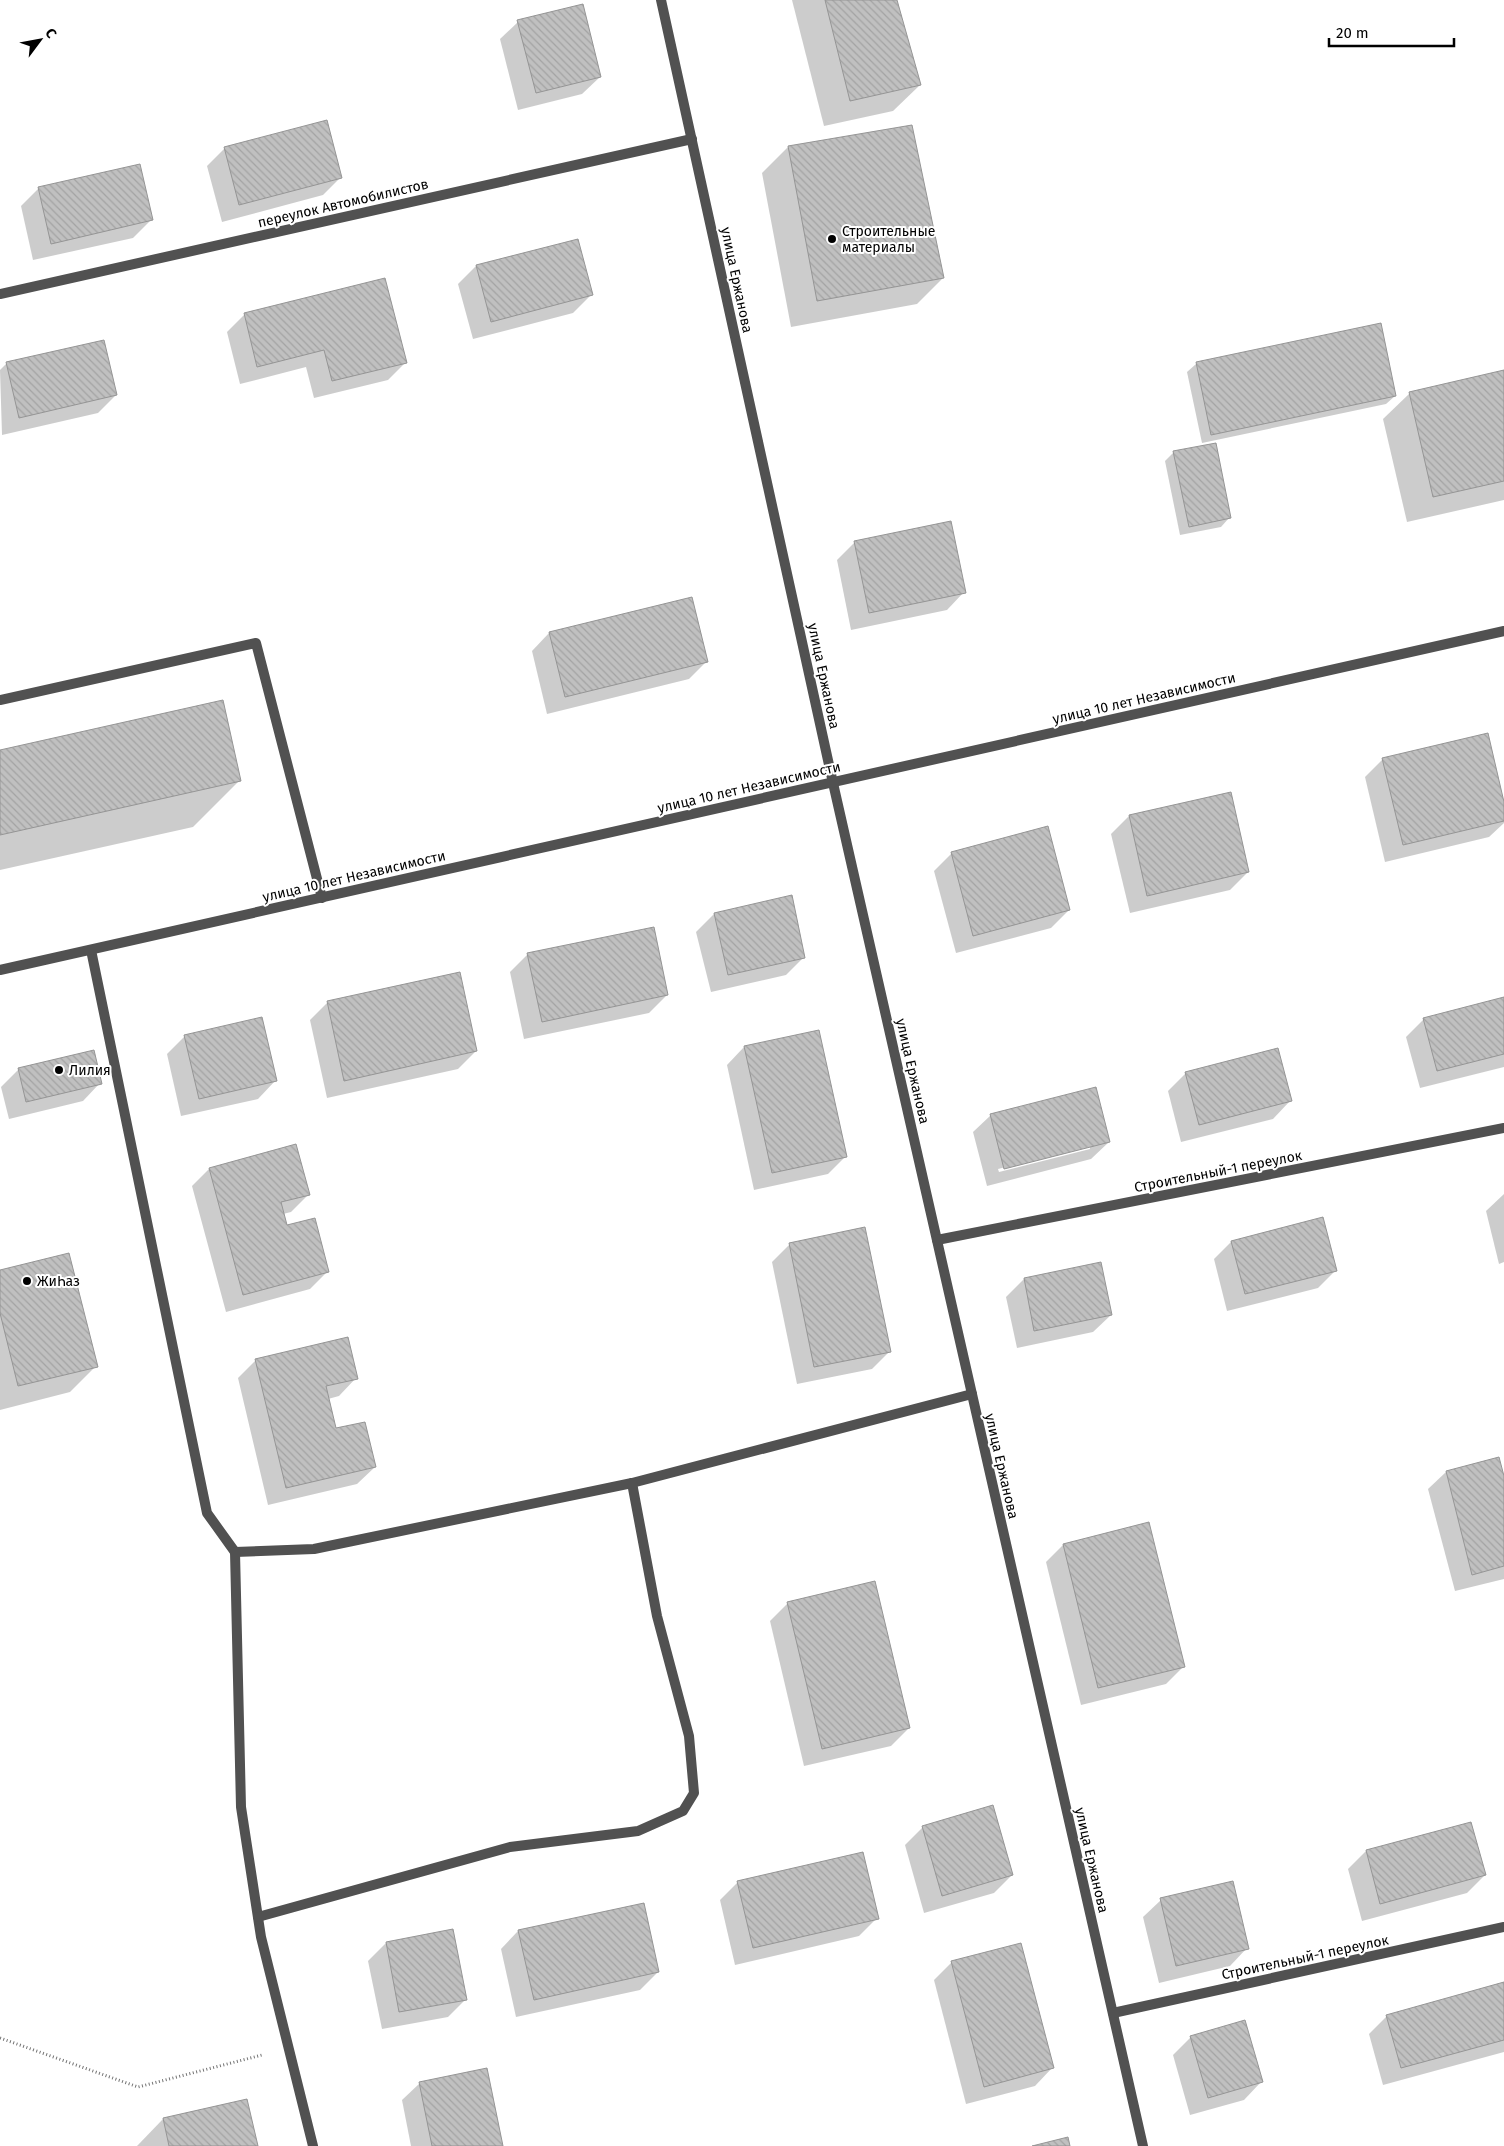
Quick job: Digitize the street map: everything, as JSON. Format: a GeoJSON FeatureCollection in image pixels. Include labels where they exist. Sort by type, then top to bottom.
{"type":"FeatureCollection","features":[{"type":"Feature","properties":{"kind":"street","name":"улица Ержанова"},"geometry":{"type":"LineString","coordinates":[[661,0],[833,783],[1143,2146]]}},
{"type":"Feature","properties":{"kind":"street","name":"переулок Автомобилистов"},"geometry":{"type":"LineString","coordinates":[[0,294],[692,139]]}},
{"type":"Feature","properties":{"kind":"street","name":"улица 10 лет Независимости"},"geometry":{"type":"LineString","coordinates":[[0,970],[1504,631]]}},
{"type":"Feature","properties":{"kind":"street"},"geometry":{"type":"LineString","coordinates":[[0,700],[256,643],[322,898]]}},
{"type":"Feature","properties":{"kind":"street"},"geometry":{"type":"LineString","coordinates":[[91,950],[207,1513],[235,1552],[241,1807],[261,1937],[290,2047],[313,2146]]}},
{"type":"Feature","properties":{"kind":"street","name":"Строительный-1 переулок"},"geometry":{"type":"LineString","coordinates":[[937,1240],[1504,1128]]}},
{"type":"Feature","properties":{"kind":"street"},"geometry":{"type":"LineString","coordinates":[[235,1552],[314,1549],[632,1483],[972,1394]]}},
{"type":"Feature","properties":{"kind":"street"},"geometry":{"type":"LineString","coordinates":[[258,1917],[510,1847],[638,1831],[683,1811],[694,1793],[689,1736],[657,1616],[632,1483]]}},
{"type":"Feature","properties":{"kind":"street","name":"Строительный-1 переулок"},"geometry":{"type":"LineString","coordinates":[[1112,2013],[1504,1927]]}},
{"type":"Feature","properties":{"kind":"path"},"geometry":{"type":"LineString","coordinates":[[0,2038],[138,2087],[290,2047]]}},
{"type":"Feature","properties":{"kind":"building"},"geometry":{"type":"Polygon","coordinates":[[[825,0],[897,0],[921,85],[850,101],[825,0]]]}},
{"type":"Feature","properties":{"kind":"building"},"geometry":{"type":"Polygon","coordinates":[[[583,4],[601,77],[536,93],[517,20],[583,4]]]}},
{"type":"Feature","properties":{"kind":"building"},"geometry":{"type":"Polygon","coordinates":[[[327,120],[342,178],[239,205],[224,147],[327,120]]]}},
{"type":"Feature","properties":{"kind":"building"},"geometry":{"type":"Polygon","coordinates":[[[912,125],[944,278],[817,301],[788,146],[912,125]]]}},
{"type":"Feature","properties":{"kind":"building"},"geometry":{"type":"Polygon","coordinates":[[[140,164],[153,220],[51,244],[38,187],[140,164]]]}},
{"type":"Feature","properties":{"kind":"building"},"geometry":{"type":"Polygon","coordinates":[[[578,239],[593,295],[491,322],[476,265],[578,239]]]}},
{"type":"Feature","properties":{"kind":"building"},"geometry":{"type":"Polygon","coordinates":[[[385,278],[407,363],[332,381],[324,350],[257,367],[244,313],[385,278]]]}},
{"type":"Feature","properties":{"kind":"building"},"geometry":{"type":"Polygon","coordinates":[[[1381,323],[1396,396],[1211,435],[1196,362],[1381,323]]]}},
{"type":"Feature","properties":{"kind":"building"},"geometry":{"type":"Polygon","coordinates":[[[104,340],[117,395],[19,418],[6,362],[104,340]]]}},
{"type":"Feature","properties":{"kind":"building"},"geometry":{"type":"Polygon","coordinates":[[[1504,370],[1504,481],[1433,497],[1409,392],[1504,370]]]}},
{"type":"Feature","properties":{"kind":"building"},"geometry":{"type":"Polygon","coordinates":[[[1216,443],[1231,518],[1189,527],[1173,451],[1216,443]]]}},
{"type":"Feature","properties":{"kind":"building"},"geometry":{"type":"Polygon","coordinates":[[[951,521],[966,593],[869,613],[854,541],[951,521]]]}},
{"type":"Feature","properties":{"kind":"building"},"geometry":{"type":"Polygon","coordinates":[[[692,597],[708,662],[565,697],[549,632],[692,597]]]}},
{"type":"Feature","properties":{"kind":"building"},"geometry":{"type":"Polygon","coordinates":[[[223,700],[241,781],[0,835],[0,750],[223,700]]]}},
{"type":"Feature","properties":{"kind":"building"},"geometry":{"type":"Polygon","coordinates":[[[1488,733],[1504,802],[1504,821],[1403,845],[1382,758],[1488,733]]]}},
{"type":"Feature","properties":{"kind":"building"},"geometry":{"type":"Polygon","coordinates":[[[1231,792],[1249,872],[1147,896],[1129,815],[1231,792]]]}},
{"type":"Feature","properties":{"kind":"building"},"geometry":{"type":"Polygon","coordinates":[[[1048,826],[1070,910],[973,936],[951,852],[1048,826]]]}},
{"type":"Feature","properties":{"kind":"building"},"geometry":{"type":"Polygon","coordinates":[[[792,895],[805,958],[728,975],[714,913],[792,895]]]}},
{"type":"Feature","properties":{"kind":"building"},"geometry":{"type":"Polygon","coordinates":[[[654,927],[668,995],[542,1022],[527,953],[654,927]]]}},
{"type":"Feature","properties":{"kind":"building"},"geometry":{"type":"Polygon","coordinates":[[[460,972],[477,1051],[344,1081],[327,1001],[460,972]]]}},
{"type":"Feature","properties":{"kind":"building"},"geometry":{"type":"Polygon","coordinates":[[[1504,997],[1504,1054],[1437,1071],[1423,1018],[1504,997]]]}},
{"type":"Feature","properties":{"kind":"building"},"geometry":{"type":"Polygon","coordinates":[[[262,1017],[277,1081],[199,1099],[184,1035],[262,1017]]]}},
{"type":"Feature","properties":{"kind":"building"},"geometry":{"type":"Polygon","coordinates":[[[819,1030],[847,1157],[772,1173],[744,1046],[819,1030]]]}},
{"type":"Feature","properties":{"kind":"building"},"geometry":{"type":"Polygon","coordinates":[[[1278,1048],[1292,1101],[1199,1125],[1185,1072],[1278,1048]]]}},
{"type":"Feature","properties":{"kind":"building"},"geometry":{"type":"Polygon","coordinates":[[[94,1050],[102,1084],[26,1102],[18,1068],[94,1050]]]}},
{"type":"Feature","properties":{"kind":"building"},"geometry":{"type":"Polygon","coordinates":[[[1096,1087],[1110,1142],[1004,1169],[990,1114],[1096,1087]]]}},
{"type":"Feature","properties":{"kind":"building"},"geometry":{"type":"Polygon","coordinates":[[[296,1144],[310,1195],[281,1202],[287,1225],[315,1218],[329,1272],[243,1295],[209,1168],[296,1144]]]}},
{"type":"Feature","properties":{"kind":"building"},"geometry":{"type":"Polygon","coordinates":[[[1323,1217],[1337,1271],[1245,1294],[1231,1241],[1323,1217]]]}},
{"type":"Feature","properties":{"kind":"building"},"geometry":{"type":"Polygon","coordinates":[[[865,1227],[891,1352],[814,1367],[789,1243],[865,1227]]]}},
{"type":"Feature","properties":{"kind":"building"},"geometry":{"type":"Polygon","coordinates":[[[69,1253],[98,1367],[18,1386],[0,1313],[0,1270],[69,1253]]]}},
{"type":"Feature","properties":{"kind":"building"},"geometry":{"type":"Polygon","coordinates":[[[1101,1262],[1112,1315],[1034,1331],[1024,1278],[1101,1262]]]}},
{"type":"Feature","properties":{"kind":"building"},"geometry":{"type":"Polygon","coordinates":[[[348,1337],[358,1379],[326,1386],[336,1428],[365,1422],[376,1467],[286,1488],[255,1359],[348,1337]]]}},
{"type":"Feature","properties":{"kind":"building"},"geometry":{"type":"Polygon","coordinates":[[[1499,1457],[1504,1476],[1504,1566],[1472,1575],[1446,1471],[1499,1457]]]}},
{"type":"Feature","properties":{"kind":"building"},"geometry":{"type":"Polygon","coordinates":[[[1149,1522],[1185,1667],[1098,1688],[1063,1544],[1149,1522]]]}},
{"type":"Feature","properties":{"kind":"building"},"geometry":{"type":"Polygon","coordinates":[[[875,1581],[910,1728],[822,1749],[787,1602],[875,1581]]]}},
{"type":"Feature","properties":{"kind":"building"},"geometry":{"type":"Polygon","coordinates":[[[993,1805],[1013,1875],[942,1896],[922,1826],[993,1805]]]}},
{"type":"Feature","properties":{"kind":"building"},"geometry":{"type":"Polygon","coordinates":[[[1471,1822],[1486,1875],[1380,1904],[1366,1850],[1471,1822]]]}},
{"type":"Feature","properties":{"kind":"building"},"geometry":{"type":"Polygon","coordinates":[[[863,1852],[879,1919],[753,1948],[737,1881],[863,1852]]]}},
{"type":"Feature","properties":{"kind":"building"},"geometry":{"type":"Polygon","coordinates":[[[1233,1881],[1249,1949],[1176,1966],[1160,1898],[1233,1881]]]}},
{"type":"Feature","properties":{"kind":"building"},"geometry":{"type":"Polygon","coordinates":[[[644,1903],[659,1972],[534,2000],[518,1930],[644,1903]]]}},
{"type":"Feature","properties":{"kind":"building"},"geometry":{"type":"Polygon","coordinates":[[[453,1929],[467,2000],[399,2012],[386,1942],[453,1929]]]}},
{"type":"Feature","properties":{"kind":"building"},"geometry":{"type":"Polygon","coordinates":[[[1021,1943],[1054,2068],[984,2087],[951,1961],[1021,1943]]]}},
{"type":"Feature","properties":{"kind":"building"},"geometry":{"type":"Polygon","coordinates":[[[1504,1982],[1504,2040],[1401,2068],[1386,2015],[1504,1982]]]}},
{"type":"Feature","properties":{"kind":"building"},"geometry":{"type":"Polygon","coordinates":[[[1245,2020],[1263,2082],[1208,2098],[1190,2036],[1245,2020]]]}},
{"type":"Feature","properties":{"kind":"building"},"geometry":{"type":"Polygon","coordinates":[[[487,2068],[503,2146],[432,2146],[419,2082],[487,2068]]]}},
{"type":"Feature","properties":{"kind":"building"},"geometry":{"type":"Polygon","coordinates":[[[247,2099],[258,2146],[169,2146],[163,2118],[247,2099]]]}},
{"type":"Feature","properties":{"kind":"building"},"geometry":{"type":"Polygon","coordinates":[[[1068,2137],[1070,2146],[1032,2146],[1068,2137]]]}},
{"type":"Feature","properties":{"kind":"place","name":"Строительные материалы"},"geometry":{"type":"Point","coordinates":[832,239]}},
{"type":"Feature","properties":{"kind":"place","name":"Лилия"},"geometry":{"type":"Point","coordinates":[59,1070]}},
{"type":"Feature","properties":{"kind":"place","name":"ЖиҺаз"},"geometry":{"type":"Point","coordinates":[27,1281]}}]}
